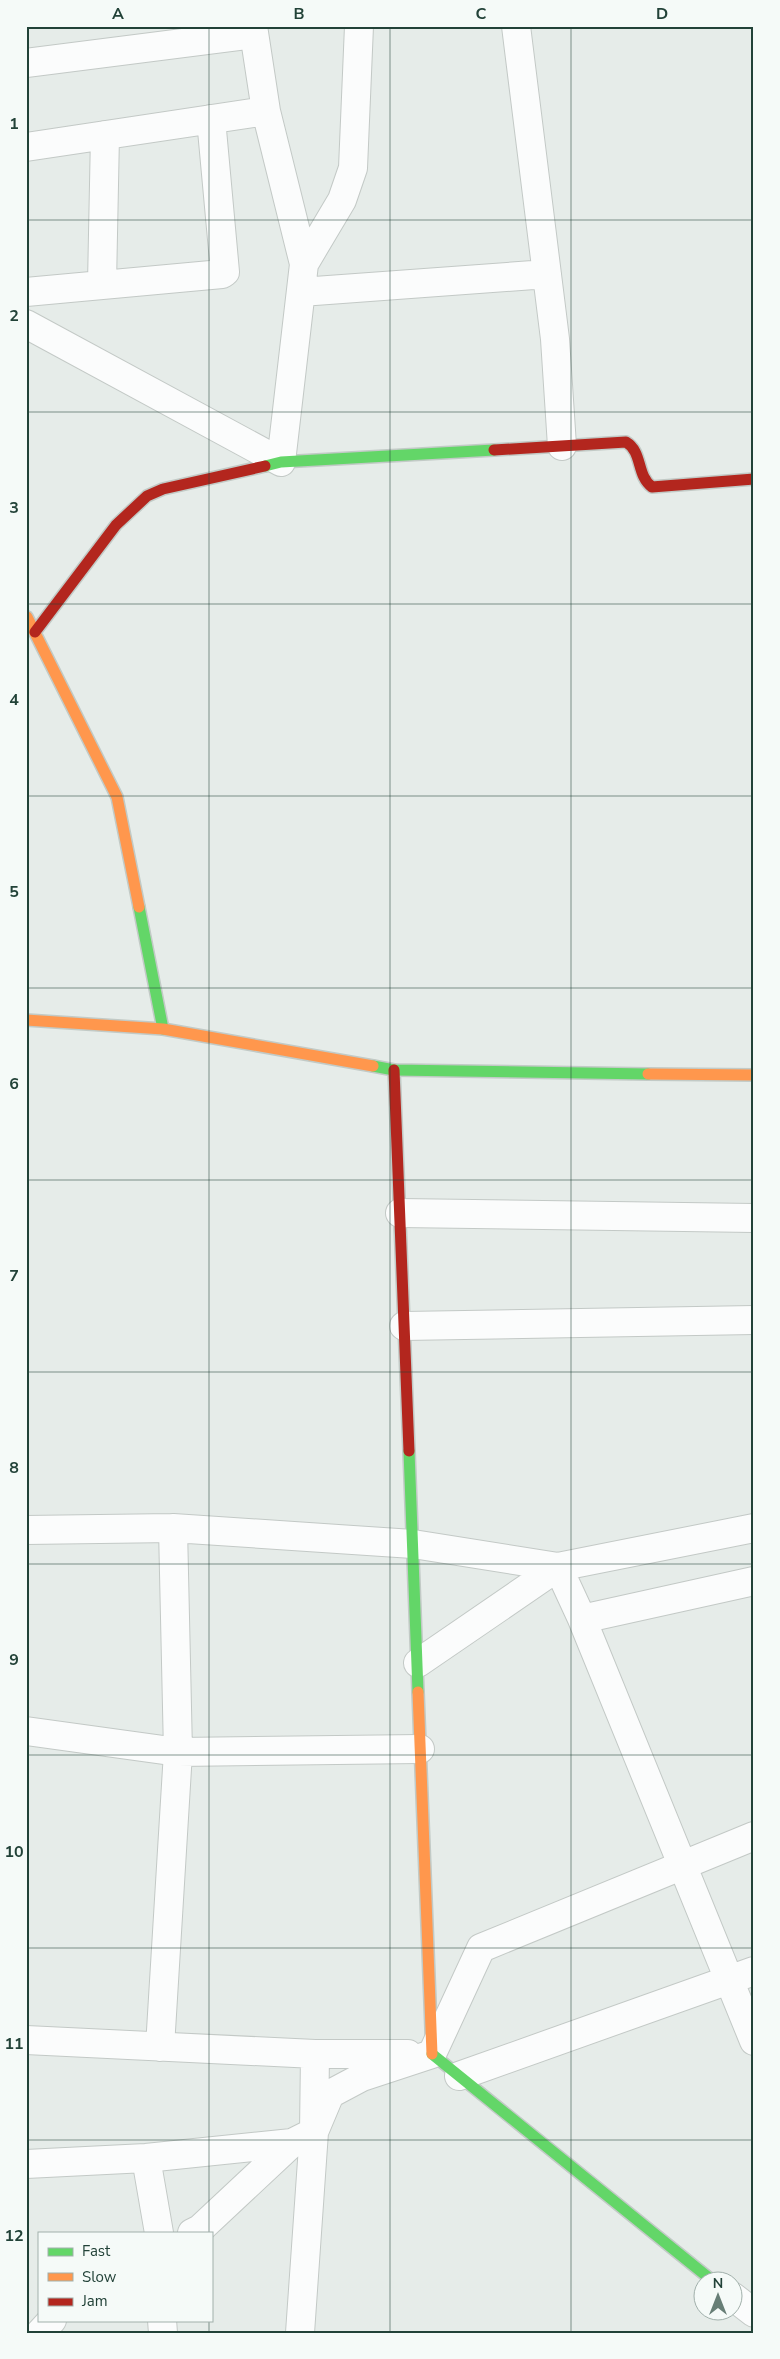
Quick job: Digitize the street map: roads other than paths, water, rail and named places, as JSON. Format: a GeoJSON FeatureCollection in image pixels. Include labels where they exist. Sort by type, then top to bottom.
{"type":"FeatureCollection","features":[{"type":"Feature","properties":{"kind":"street"},"geometry":{"type":"LineString","coordinates":[[304,264],[342,200],[353,168],[359,26]]}},
{"type":"Feature","properties":{"kind":"street"},"geometry":{"type":"LineString","coordinates":[[516,26],[555,339],[562,446]]}},
{"type":"Feature","properties":{"kind":"street"},"geometry":{"type":"LineString","coordinates":[[26,63],[253,30],[266,111],[304,264],[281,462]]}},
{"type":"Feature","properties":{"kind":"street"},"geometry":{"type":"LineString","coordinates":[[26,147],[266,111]]}},
{"type":"Feature","properties":{"kind":"street"},"geometry":{"type":"LineString","coordinates":[[26,292],[222,274],[226,272],[211,119]]}},
{"type":"Feature","properties":{"kind":"street"},"geometry":{"type":"LineString","coordinates":[[102,284],[105,135]]}},
{"type":"Feature","properties":{"kind":"street"},"geometry":{"type":"LineString","coordinates":[[301,292],[547,274]]}},
{"type":"Feature","properties":{"kind":"street"},"geometry":{"type":"LineString","coordinates":[[26,324],[281,462]]}},
{"type":"Feature","properties":{"kind":"street"},"geometry":{"type":"LineString","coordinates":[[35,632],[116,525],[147,496],[163,489],[281,462],[630,443],[635,448],[643,480],[652,487],[754,479]]}},
{"type":"Feature","properties":{"kind":"street"},"geometry":{"type":"LineString","coordinates":[[26,615],[117,797],[163,1029]]}},
{"type":"Feature","properties":{"kind":"street"},"geometry":{"type":"LineString","coordinates":[[26,1020],[163,1029],[394,1070],[754,1075]]}},
{"type":"Feature","properties":{"kind":"street"},"geometry":{"type":"LineString","coordinates":[[394,1070],[432,2054]]}},
{"type":"Feature","properties":{"kind":"street"},"geometry":{"type":"LineString","coordinates":[[400,1213],[754,1218]]}},
{"type":"Feature","properties":{"kind":"street"},"geometry":{"type":"LineString","coordinates":[[404,1326],[754,1320]]}},
{"type":"Feature","properties":{"kind":"street"},"geometry":{"type":"LineString","coordinates":[[160,2047],[178,1752],[173,1528]]}},
{"type":"Feature","properties":{"kind":"street"},"geometry":{"type":"LineString","coordinates":[[26,1530],[173,1528],[413,1544],[558,1567],[754,1528]]}},
{"type":"Feature","properties":{"kind":"street"},"geometry":{"type":"LineString","coordinates":[[558,1567],[582,1619],[754,2041]]}},
{"type":"Feature","properties":{"kind":"street"},"geometry":{"type":"LineString","coordinates":[[418,1663],[558,1567]]}},
{"type":"Feature","properties":{"kind":"street"},"geometry":{"type":"LineString","coordinates":[[582,1619],[754,1581]]}},
{"type":"Feature","properties":{"kind":"street"},"geometry":{"type":"LineString","coordinates":[[26,1731],[178,1752],[420,1749]]}},
{"type":"Feature","properties":{"kind":"street"},"geometry":{"type":"LineString","coordinates":[[194,2232],[200,2229],[303,2138],[330,2094],[362,2077],[432,2054],[481,1948],[754,1836]]}},
{"type":"Feature","properties":{"kind":"street"},"geometry":{"type":"LineString","coordinates":[[459,2076],[754,1971]]}},
{"type":"Feature","properties":{"kind":"street"},"geometry":{"type":"LineString","coordinates":[[26,2040],[315,2054],[432,2054],[702,2272]]}},
{"type":"Feature","properties":{"kind":"street"},"geometry":{"type":"LineString","coordinates":[[300,2333],[303,2138],[315,2054]]}},
{"type":"Feature","properties":{"kind":"street"},"geometry":{"type":"LineString","coordinates":[[26,2164],[146,2158],[303,2138]]}},
{"type":"Feature","properties":{"kind":"street"},"geometry":{"type":"LineString","coordinates":[[146,2158],[159,2232]]}},
{"type":"Feature","properties":{"kind":"street"},"geometry":{"type":"LineString","coordinates":[[742,2304],[754,2313]]}},
{"type":"Feature","properties":{"kind":"street"},"geometry":{"type":"LineString","coordinates":[[40,2333],[50,2322]]}}]}
